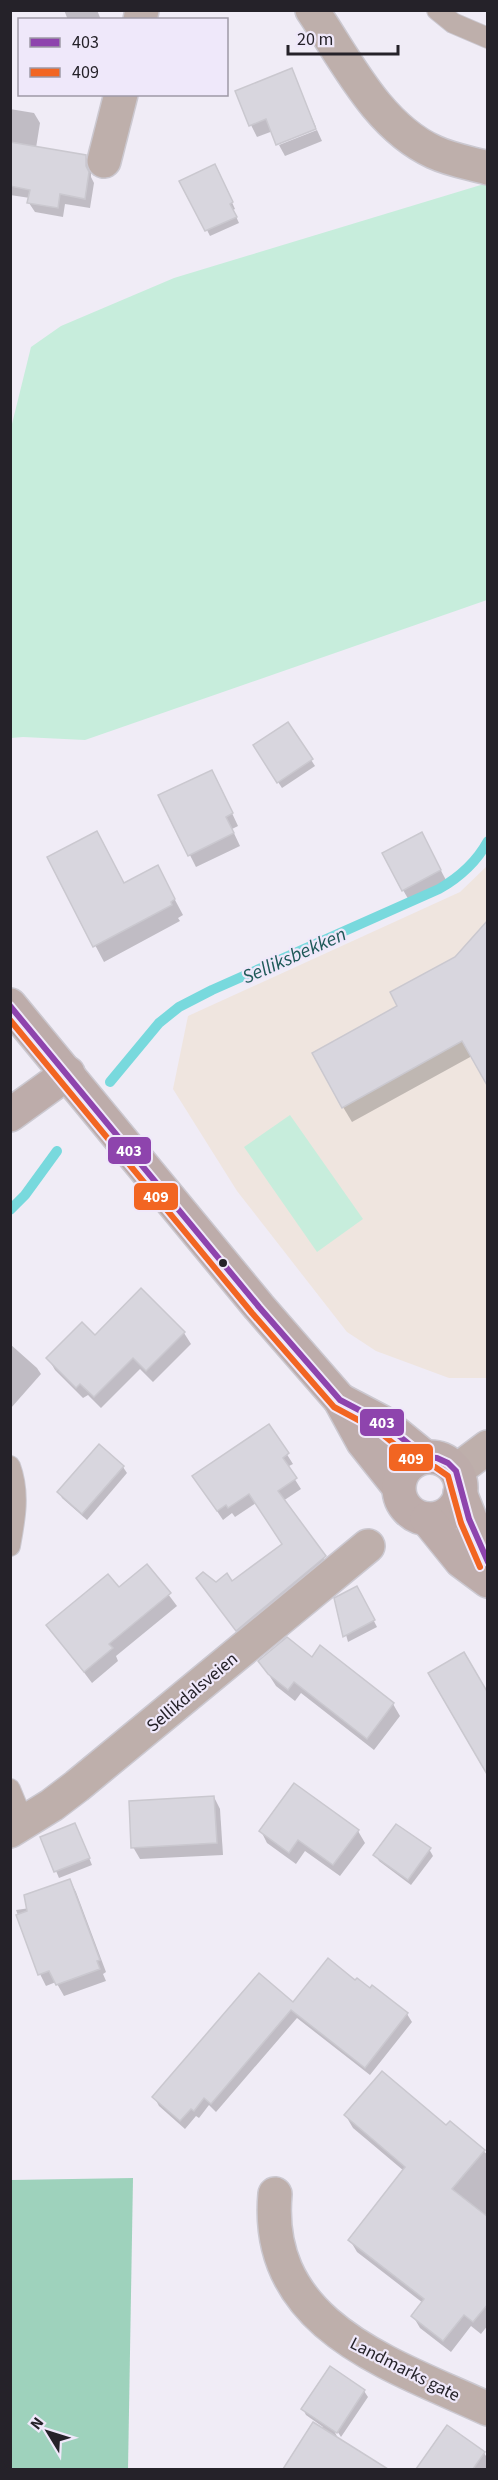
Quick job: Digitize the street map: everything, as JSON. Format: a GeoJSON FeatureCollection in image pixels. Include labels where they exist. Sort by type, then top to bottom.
{"type":"FeatureCollection","features":[{"type":"Feature","properties":{"kind":"street"},"geometry":{"type":"LineString","coordinates":[[312,10],[363,87],[383,113],[401,131],[436,153],[488,168]]}},
{"type":"Feature","properties":{"kind":"street"},"geometry":{"type":"LineString","coordinates":[[104,161],[120,96]]}},
{"type":"Feature","properties":{"kind":"street"},"geometry":{"type":"LineString","coordinates":[[10,1005],[259,1307],[340,1400],[363,1442],[398,1486],[400,1498],[406,1509],[416,1516],[427,1519],[445,1515],[458,1502],[458,1482],[488,1447]]}},
{"type":"Feature","properties":{"kind":"street"},"geometry":{"type":"LineString","coordinates":[[10,1115],[68,1073]]}},
{"type":"Feature","properties":{"kind":"street"},"geometry":{"type":"LineString","coordinates":[[340,1400],[382,1422],[425,1457]]}},
{"type":"Feature","properties":{"kind":"street"},"geometry":{"type":"LineString","coordinates":[[398,1486],[406,1467],[415,1460],[425,1457],[437,1458],[448,1463],[458,1482],[488,1563]]}},
{"type":"Feature","properties":{"kind":"street"},"geometry":{"type":"LineString","coordinates":[[427,1519],[461,1561],[488,1581]]}},
{"type":"Feature","properties":{"kind":"street","name":"Sellikdalsveien"},"geometry":{"type":"LineString","coordinates":[[17,1827],[52,1805],[142,1733],[368,1546]]}},
{"type":"Feature","properties":{"kind":"street","name":"Landmarks gate"},"geometry":{"type":"LineString","coordinates":[[275,2194],[273,2214],[280,2254],[296,2286],[327,2325],[365,2351],[488,2409]]}},
{"type":"Feature","properties":{"kind":"lane"},"geometry":{"type":"LineString","coordinates":[[437,10],[453,23],[488,38]]}},
{"type":"Feature","properties":{"kind":"lane"},"geometry":{"type":"LineString","coordinates":[[10,1466],[16,1481],[16,1514],[10,1546]]}},
{"type":"Feature","properties":{"kind":"lane"},"geometry":{"type":"LineString","coordinates":[[10,1789],[17,1827]]}},
{"type":"Feature","properties":{"kind":"shaded area"},"geometry":{"type":"Polygon","coordinates":[[[487,866],[487,1378],[449,1378],[376,1351],[347,1332],[237,1191],[173,1089],[188,1016],[460,892],[487,866]]]}},
{"type":"Feature","properties":{"kind":"green space"},"geometry":{"type":"Polygon","coordinates":[[[484,184],[488,186],[487,600],[85,740],[11,738],[10,432],[31,347],[61,326],[174,278],[484,184]]]}},
{"type":"Feature","properties":{"kind":"green space"},"geometry":{"type":"Polygon","coordinates":[[[290,1115],[363,1219],[317,1252],[244,1147],[290,1115]]]}},
{"type":"Feature","properties":{"kind":"green space"},"geometry":{"type":"Polygon","coordinates":[[[133,2178],[128,2469],[11,2469],[11,2180],[133,2178]]]}},
{"type":"Feature","properties":{"kind":"building"},"geometry":{"type":"Polygon","coordinates":[[[292,68],[316,129],[276,145],[266,119],[249,126],[235,91],[292,68]]]}},
{"type":"Feature","properties":{"kind":"building"},"geometry":{"type":"Polygon","coordinates":[[[10,142],[86,155],[86,166],[89,172],[85,199],[60,194],[58,208],[27,203],[30,190],[10,186],[10,142]]]}},
{"type":"Feature","properties":{"kind":"building"},"geometry":{"type":"Polygon","coordinates":[[[215,164],[233,202],[230,204],[237,217],[205,231],[179,181],[215,164]]]}},
{"type":"Feature","properties":{"kind":"building"},"geometry":{"type":"Polygon","coordinates":[[[288,722],[313,759],[277,783],[253,745],[288,722]]]}},
{"type":"Feature","properties":{"kind":"building"},"geometry":{"type":"Polygon","coordinates":[[[212,770],[233,813],[226,817],[234,833],[188,856],[158,795],[212,770]]]}},
{"type":"Feature","properties":{"kind":"building"},"geometry":{"type":"Polygon","coordinates":[[[97,831],[124,883],[158,865],[175,899],[171,902],[172,905],[93,947],[47,857],[97,831]]]}},
{"type":"Feature","properties":{"kind":"building"},"geometry":{"type":"Polygon","coordinates":[[[422,832],[441,870],[402,891],[382,853],[422,832]]]}},
{"type":"Feature","properties":{"kind":"building"},"geometry":{"type":"Polygon","coordinates":[[[488,920],[488,1087],[462,1041],[342,1108],[312,1053],[397,1006],[390,992],[455,957],[488,920]]]}},
{"type":"Feature","properties":{"kind":"building"},"geometry":{"type":"Polygon","coordinates":[[[141,1288],[185,1332],[146,1371],[133,1358],[94,1397],[80,1384],[76,1388],[46,1358],[82,1322],[95,1335],[141,1288]]]}},
{"type":"Feature","properties":{"kind":"building"},"geometry":{"type":"Polygon","coordinates":[[[269,1424],[289,1453],[283,1458],[297,1478],[278,1491],[326,1556],[236,1631],[196,1578],[203,1572],[216,1582],[227,1573],[232,1581],[282,1544],[249,1494],[228,1508],[226,1505],[217,1511],[192,1476],[269,1424]]]}},
{"type":"Feature","properties":{"kind":"building"},"geometry":{"type":"Polygon","coordinates":[[[99,1444],[124,1466],[82,1514],[57,1492],[99,1444]]]}},
{"type":"Feature","properties":{"kind":"building"},"geometry":{"type":"Polygon","coordinates":[[[147,1564],[171,1593],[109,1644],[113,1648],[84,1672],[46,1625],[108,1574],[119,1587],[147,1564]]]}},
{"type":"Feature","properties":{"kind":"building"},"geometry":{"type":"Polygon","coordinates":[[[357,1586],[375,1620],[343,1637],[334,1598],[357,1586]]]}},
{"type":"Feature","properties":{"kind":"building"},"geometry":{"type":"Polygon","coordinates":[[[287,1637],[312,1657],[320,1645],[394,1703],[367,1739],[294,1682],[288,1690],[268,1674],[258,1661],[287,1637]]]}},
{"type":"Feature","properties":{"kind":"building"},"geometry":{"type":"Polygon","coordinates":[[[464,1652],[488,1693],[488,1776],[428,1673],[464,1652]]]}},
{"type":"Feature","properties":{"kind":"building"},"geometry":{"type":"Polygon","coordinates":[[[294,1783],[359,1830],[333,1865],[298,1840],[289,1853],[259,1831],[294,1783]]]}},
{"type":"Feature","properties":{"kind":"building"},"geometry":{"type":"Polygon","coordinates":[[[214,1796],[217,1843],[131,1848],[129,1801],[214,1796]]]}},
{"type":"Feature","properties":{"kind":"building"},"geometry":{"type":"Polygon","coordinates":[[[75,1823],[90,1858],[54,1872],[40,1837],[75,1823]]]}},
{"type":"Feature","properties":{"kind":"building"},"geometry":{"type":"Polygon","coordinates":[[[396,1824],[431,1848],[408,1880],[373,1855],[396,1824]]]}},
{"type":"Feature","properties":{"kind":"building"},"geometry":{"type":"Polygon","coordinates":[[[70,1879],[100,1960],[97,1961],[100,1969],[56,1985],[49,1971],[38,1975],[16,1915],[27,1911],[24,1895],[70,1879]]]}},
{"type":"Feature","properties":{"kind":"building"},"geometry":{"type":"Polygon","coordinates":[[[328,1958],[355,1980],[357,1978],[370,1988],[372,1985],[408,2013],[365,2068],[291,2010],[211,2104],[204,2098],[194,2111],[191,2109],[180,2121],[152,2097],[259,1973],[293,2002],[328,1958]]]}},
{"type":"Feature","properties":{"kind":"building"},"geometry":{"type":"Polygon","coordinates":[[[382,2071],[446,2125],[450,2121],[485,2150],[452,2189],[488,2217],[488,2304],[473,2322],[464,2315],[443,2341],[411,2316],[424,2299],[348,2240],[405,2167],[344,2115],[382,2071]]]}},
{"type":"Feature","properties":{"kind":"building"},"geometry":{"type":"Polygon","coordinates":[[[330,2366],[365,2390],[337,2433],[301,2409],[330,2366]]]}},
{"type":"Feature","properties":{"kind":"building"},"geometry":{"type":"Polygon","coordinates":[[[313,2422],[388,2469],[283,2469],[313,2422]]]}},
{"type":"Feature","properties":{"kind":"building"},"geometry":{"type":"Polygon","coordinates":[[[447,2425],[485,2452],[473,2469],[416,2469],[447,2425]]]}},
{"type":"Feature","properties":{"kind":"waterway","name":"Selliksbekken"},"geometry":{"type":"LineString","coordinates":[[110,1082],[159,1023],[179,1007],[212,990],[439,889],[467,869],[488,841]]}},
{"type":"Feature","properties":{"kind":"waterway","name":"Selliksbekken"},"geometry":{"type":"LineString","coordinates":[[10,1210],[25,1195],[57,1151]]}},
{"type":"Feature","properties":{"kind":"transit line","name":"403"},"geometry":{"type":"LineString","coordinates":[[10,1006],[259,1307],[340,1400],[382,1422],[425,1457],[437,1458],[448,1463],[456,1471],[469,1519],[488,1562]]}},
{"type":"Feature","properties":{"kind":"transit line","name":"409"},"geometry":{"type":"LineString","coordinates":[[10,1020],[252,1313],[334,1407],[377,1430],[420,1465],[435,1467],[448,1476],[461,1523],[480,1567]]}}]}
